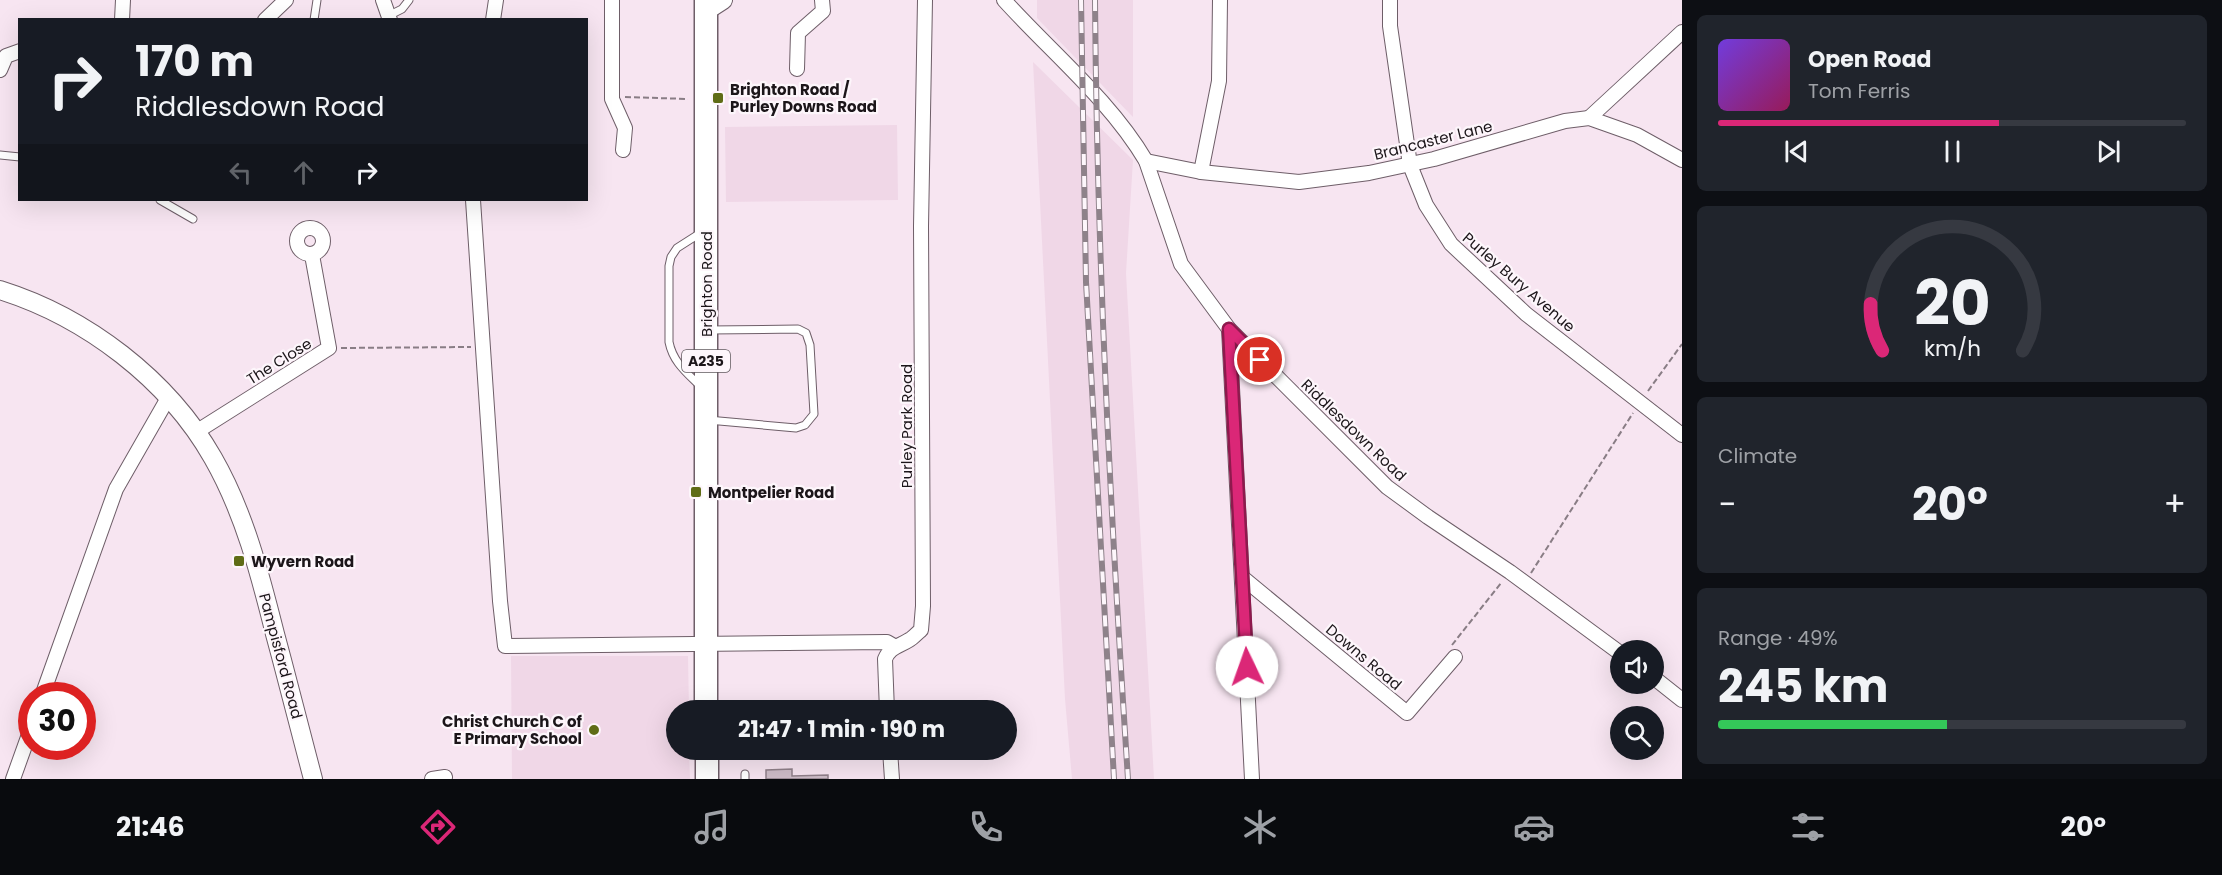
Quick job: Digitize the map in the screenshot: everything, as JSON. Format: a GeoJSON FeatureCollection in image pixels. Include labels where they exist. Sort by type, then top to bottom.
{"type":"FeatureCollection","features":[{"type":"Feature","properties":{"kind":"main road","name":"Brighton Road"},"geometry":{"type":"LineString","coordinates":[[706,700],[706,99],[712,4]]}},
{"type":"Feature","properties":{"kind":"main road"},"geometry":{"type":"LineString","coordinates":[[707,760],[707,779]]}},
{"type":"Feature","properties":{"kind":"street"},"geometry":{"type":"LineString","coordinates":[[122,18],[123,0]]}},
{"type":"Feature","properties":{"kind":"street"},"geometry":{"type":"LineString","coordinates":[[267,18],[286,0]]}},
{"type":"Feature","properties":{"kind":"street"},"geometry":{"type":"LineString","coordinates":[[383,0],[389,18]]}},
{"type":"Feature","properties":{"kind":"street"},"geometry":{"type":"LineString","coordinates":[[493,18],[496,0]]}},
{"type":"Feature","properties":{"kind":"street"},"geometry":{"type":"LineString","coordinates":[[612,0],[612,96],[625,128],[623,150]]}},
{"type":"Feature","properties":{"kind":"street"},"geometry":{"type":"LineString","coordinates":[[797,69],[798,33],[823,11],[822,0]]}},
{"type":"Feature","properties":{"kind":"street","name":"Purley Park Road"},"geometry":{"type":"LineString","coordinates":[[894,646],[909,640],[921,630],[924,606],[921,226],[925,0]]}},
{"type":"Feature","properties":{"kind":"street","name":"Riddlesdown Road"},"geometry":{"type":"LineString","coordinates":[[1004,0],[1113,114],[1146,161],[1181,264],[1229,329],[1387,487],[1510,572],[1610,646]]}},
{"type":"Feature","properties":{"kind":"street"},"geometry":{"type":"LineString","coordinates":[[1201,172],[1219,81],[1220,0]]}},
{"type":"Feature","properties":{"kind":"street","name":"Purley Bury Avenue"},"geometry":{"type":"LineString","coordinates":[[1390,0],[1390,26],[1410,165],[1426,205],[1451,244],[1526,314],[1682,435]]}},
{"type":"Feature","properties":{"kind":"street"},"geometry":{"type":"LineString","coordinates":[[1588,118],[1682,32]]}},
{"type":"Feature","properties":{"kind":"street"},"geometry":{"type":"LineString","coordinates":[[0,70],[6,56],[18,52]]}},
{"type":"Feature","properties":{"kind":"street","name":"Brancaster Lane"},"geometry":{"type":"LineString","coordinates":[[1146,161],[1201,172],[1299,182],[1410,165],[1565,121],[1588,118],[1637,135],[1682,160]]}},
{"type":"Feature","properties":{"kind":"street"},"geometry":{"type":"LineString","coordinates":[[473,201],[505,646],[887,642],[894,646],[885,659],[887,700]]}},
{"type":"Feature","properties":{"kind":"street","name":"The Close"},"geometry":{"type":"LineString","coordinates":[[196,432],[329,348],[312,255]]}},
{"type":"Feature","properties":{"kind":"street","name":"Pampisford Road"},"geometry":{"type":"LineString","coordinates":[[0,290],[34,302],[73,321],[127,359],[168,398],[196,432],[225,481],[249,542],[313,779]]}},
{"type":"Feature","properties":{"kind":"street"},"geometry":{"type":"LineString","coordinates":[[1229,329],[1252,779]]}},
{"type":"Feature","properties":{"kind":"street"},"geometry":{"type":"LineString","coordinates":[[47,682],[116,489],[168,398]]}},
{"type":"Feature","properties":{"kind":"street","name":"Downs Road"},"geometry":{"type":"LineString","coordinates":[[1243,578],[1407,714],[1455,657]]}},
{"type":"Feature","properties":{"kind":"street"},"geometry":{"type":"LineString","coordinates":[[1664,685],[1682,699]]}},
{"type":"Feature","properties":{"kind":"street"},"geometry":{"type":"LineString","coordinates":[[13,779],[20,760]]}},
{"type":"Feature","properties":{"kind":"street"},"geometry":{"type":"LineString","coordinates":[[891,760],[892,779]]}},
{"type":"Feature","properties":{"kind":"lane"},"geometry":{"type":"LineString","coordinates":[[314,18],[317,0]]}},
{"type":"Feature","properties":{"kind":"lane"},"geometry":{"type":"LineString","coordinates":[[389,18],[402,9],[409,0]]}},
{"type":"Feature","properties":{"kind":"lane"},"geometry":{"type":"LineString","coordinates":[[0,154],[18,157]]}},
{"type":"Feature","properties":{"kind":"lane"},"geometry":{"type":"LineString","coordinates":[[162,201],[193,219]]}},
{"type":"Feature","properties":{"kind":"lane"},"geometry":{"type":"LineString","coordinates":[[706,229],[677,248],[669,266],[669,342],[678,364],[706,392]]}},
{"type":"Feature","properties":{"kind":"lane"},"geometry":{"type":"LineString","coordinates":[[706,330],[798,329],[806,333],[810,345],[814,414],[805,425],[796,428],[706,420]]}},
{"type":"Feature","properties":{"kind":"path"},"geometry":{"type":"LineString","coordinates":[[612,96],[706,99]]}},
{"type":"Feature","properties":{"kind":"path"},"geometry":{"type":"LineString","coordinates":[[1525,583],[1640,403],[1682,344]]}},
{"type":"Feature","properties":{"kind":"path"},"geometry":{"type":"LineString","coordinates":[[329,348],[484,346]]}},
{"type":"Feature","properties":{"kind":"path"},"geometry":{"type":"LineString","coordinates":[[1461,634],[1510,572]]}},
{"type":"Feature","properties":{"kind":"shaded area"},"geometry":{"type":"Polygon","coordinates":[[[1037,0],[1133,0],[1133,117],[1037,18],[1037,0]]]}},
{"type":"Feature","properties":{"kind":"shaded area"},"geometry":{"type":"Polygon","coordinates":[[[1033,62],[1133,160],[1126,273],[1154,779],[1072,779],[1065,699],[1033,62]]]}},
{"type":"Feature","properties":{"kind":"shaded area"},"geometry":{"type":"Polygon","coordinates":[[[897,125],[898,200],[726,202],[725,127],[897,125]]]}},
{"type":"Feature","properties":{"kind":"shaded area","name":"Christ Church C of E Primary School"},"geometry":{"type":"Polygon","coordinates":[[[511,656],[688,656],[689,700],[666,700],[666,760],[689,760],[690,779],[512,779],[511,656]]]}},
{"type":"Feature","properties":{"kind":"building"},"geometry":{"type":"Polygon","coordinates":[[[792,769],[792,776],[828,775],[828,779],[766,779],[766,770],[792,769]]]}},
{"type":"Feature","properties":{"kind":"railway"},"geometry":{"type":"LineString","coordinates":[[1081,0],[1086,282],[1114,779]]}},
{"type":"Feature","properties":{"kind":"railway"},"geometry":{"type":"LineString","coordinates":[[1095,0],[1106,390],[1128,779]]}},
{"type":"Feature","properties":{"kind":"place","name":"Brighton Road / Purley Downs Road"},"geometry":{"type":"Point","coordinates":[718,98]}},
{"type":"Feature","properties":{"kind":"place","name":"Montpelier Road"},"geometry":{"type":"Point","coordinates":[696,492]}},
{"type":"Feature","properties":{"kind":"place","name":"Wyvern Road"},"geometry":{"type":"Point","coordinates":[239,561]}},
{"type":"Feature","properties":{"kind":"place","name":"Christ Church C of E Primary School"},"geometry":{"type":"Point","coordinates":[594,730]}},
{"type":"Feature","properties":{"kind":"route"},"geometry":{"type":"LineString","coordinates":[[1247,667],[1229,329],[1260,360]]}}]}
